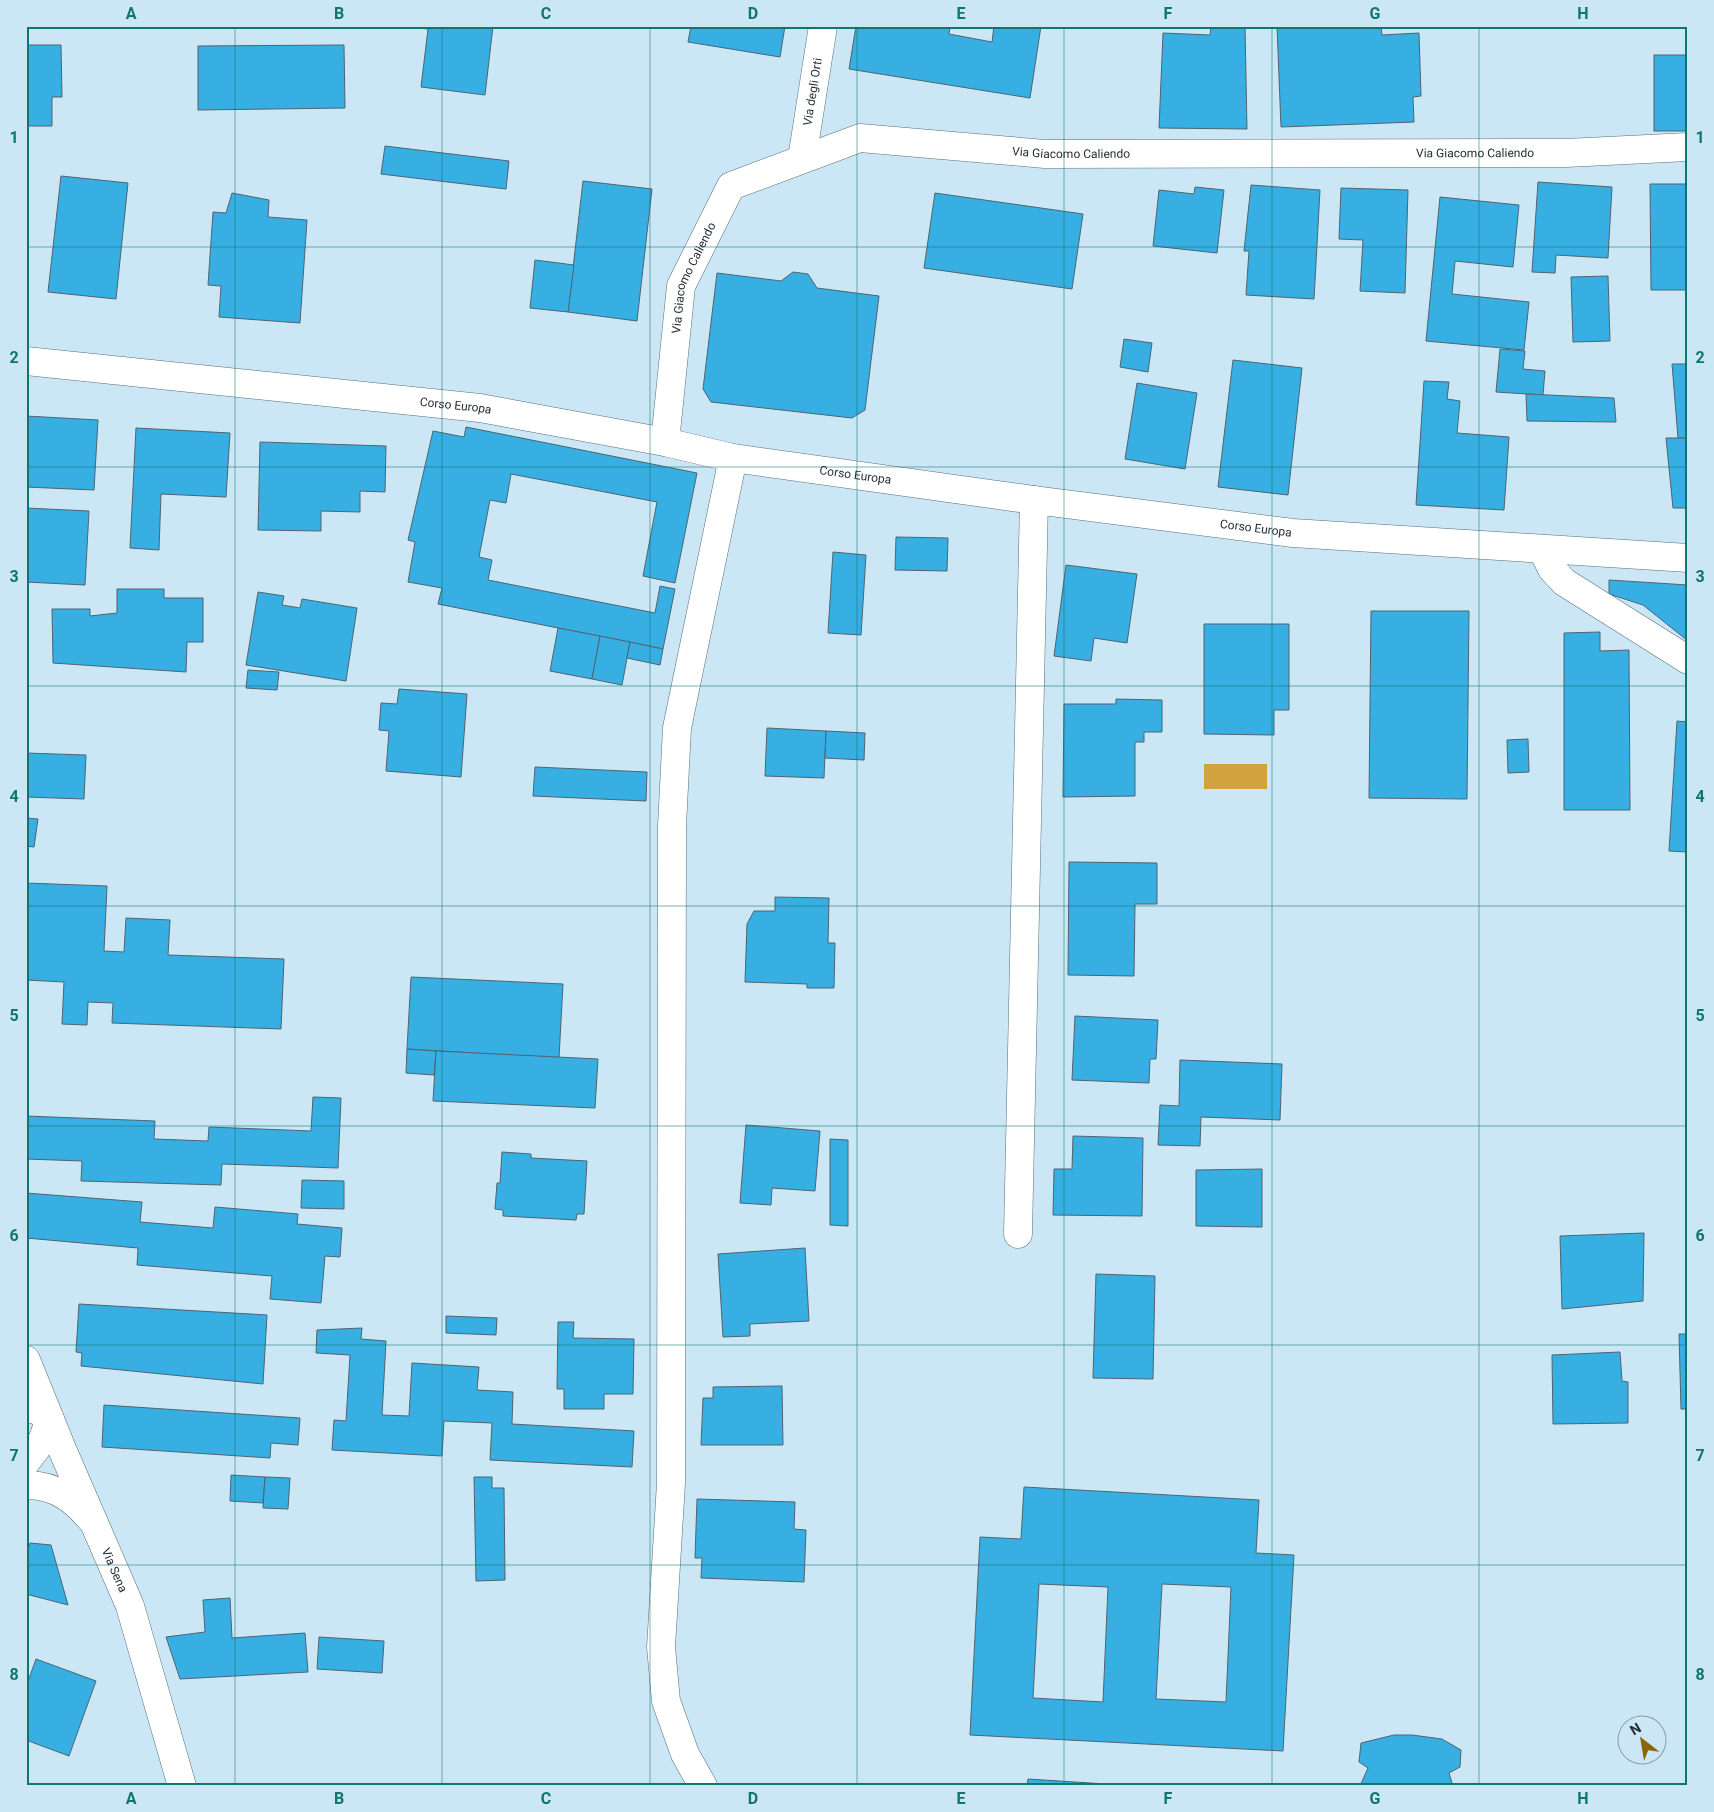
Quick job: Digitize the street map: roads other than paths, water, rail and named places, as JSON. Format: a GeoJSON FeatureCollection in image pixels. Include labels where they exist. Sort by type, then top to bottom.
{"type":"FeatureCollection","features":[{"type":"Feature","properties":{"kind":"street","name":"Via degli Orti"},"geometry":{"type":"LineString","coordinates":[[802,159],[823,26]]}},
{"type":"Feature","properties":{"kind":"street","name":"Via Giacomo Caliendo"},"geometry":{"type":"LineString","coordinates":[[665,442],[682,286],[731,186],[860,138],[1045,154],[1566,153],[1688,146]]}},
{"type":"Feature","properties":{"kind":"street","name":"Corso Europa"},"geometry":{"type":"LineString","coordinates":[[26,361],[480,408],[665,442],[733,458],[1034,500],[1293,533],[1688,558]]}},
{"type":"Feature","properties":{"kind":"street"},"geometry":{"type":"LineString","coordinates":[[702,1786],[686,1754],[666,1701],[661,1647],[671,1483],[672,826],[677,728],[733,458]]}},
{"type":"Feature","properties":{"kind":"street"},"geometry":{"type":"LineString","coordinates":[[1018,1234],[1034,500]]}},
{"type":"Feature","properties":{"kind":"street"},"geometry":{"type":"LineString","coordinates":[[1542,549],[1552,569],[1564,582],[1688,660]]}},
{"type":"Feature","properties":{"kind":"street","name":"Via Sena"},"geometry":{"type":"LineString","coordinates":[[26,1360],[38,1414],[97,1527],[130,1606],[182,1786]]}},
{"type":"Feature","properties":{"kind":"street"},"geometry":{"type":"LineString","coordinates":[[26,1462],[42,1441],[38,1414]]}},
{"type":"Feature","properties":{"kind":"street"},"geometry":{"type":"LineString","coordinates":[[26,1485],[36,1485],[68,1496],[97,1527]]}}]}
